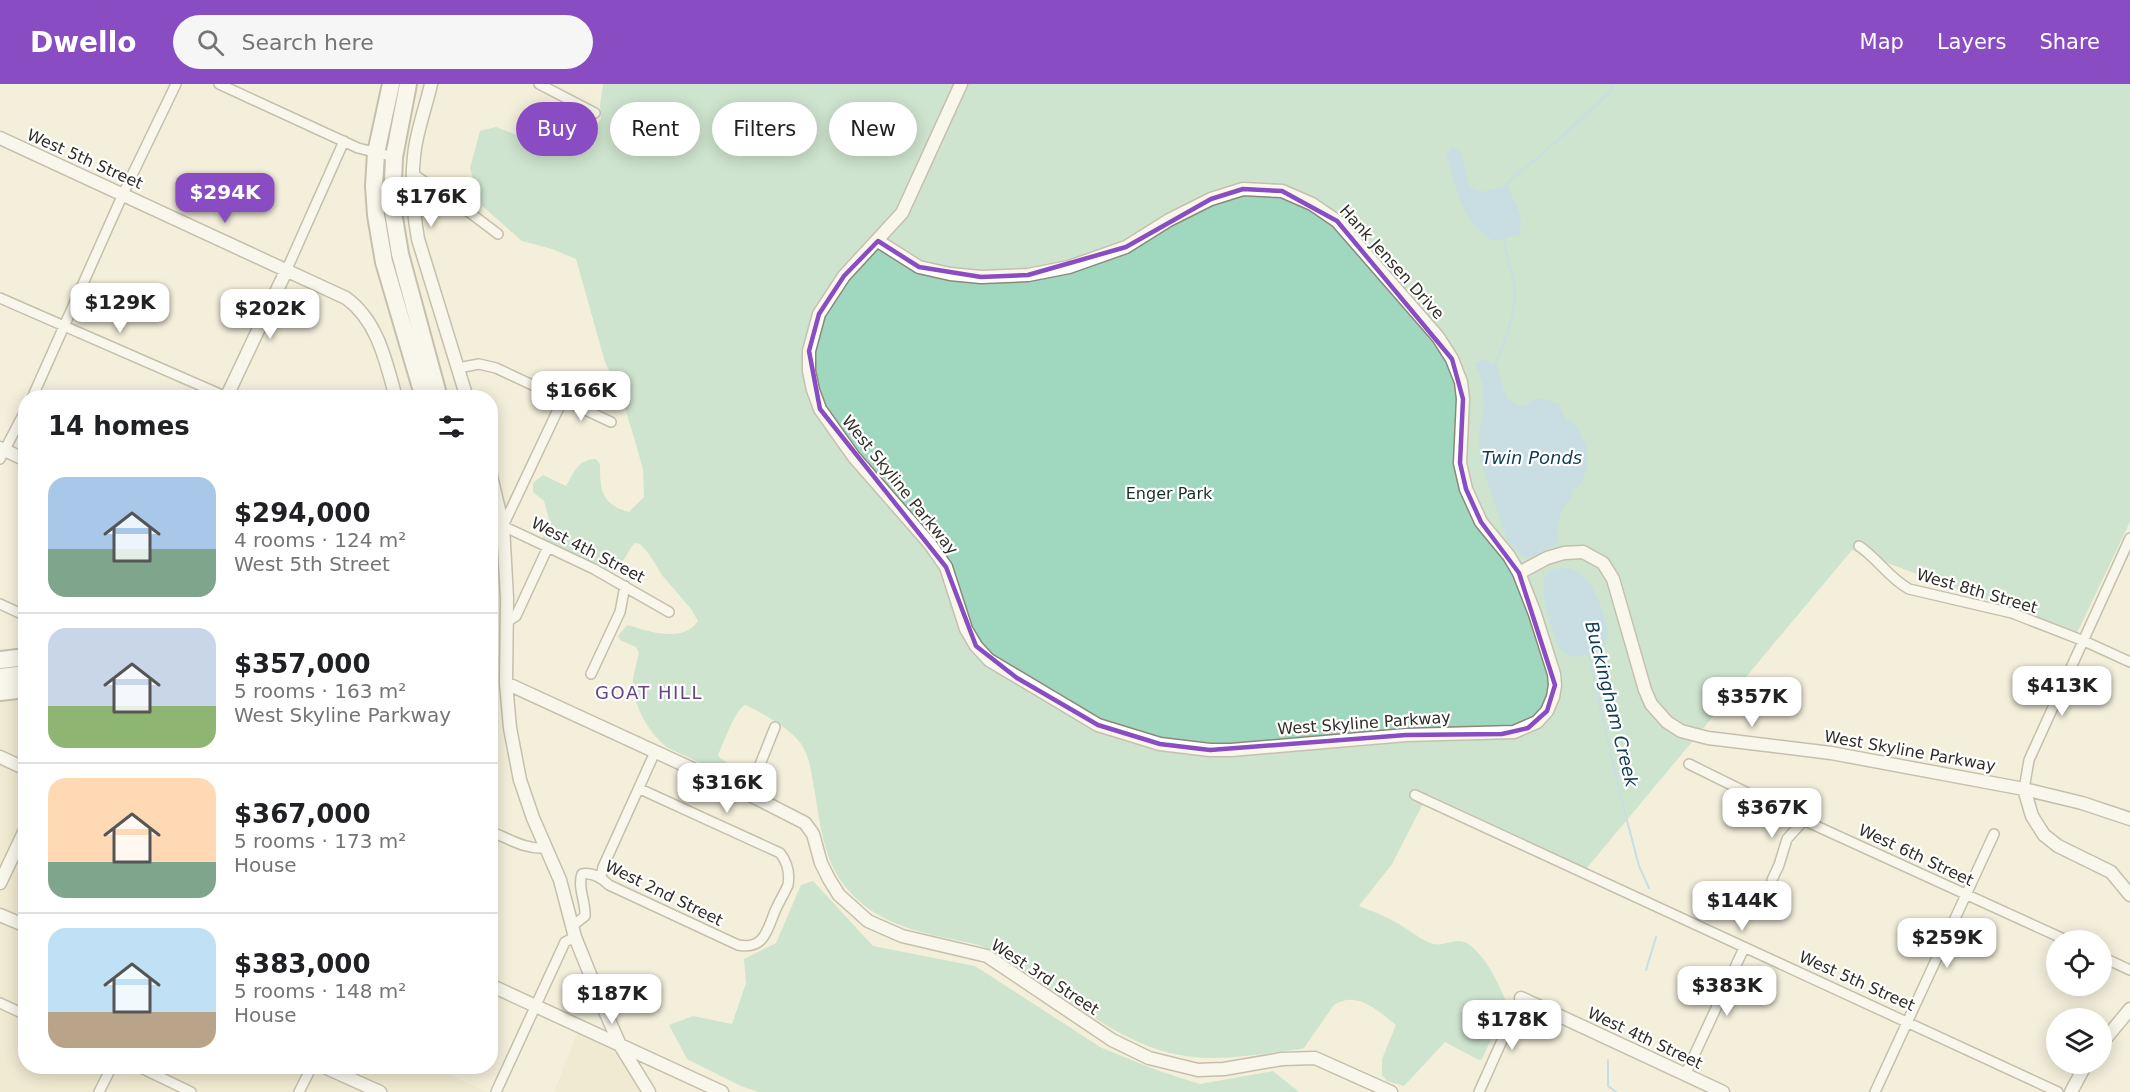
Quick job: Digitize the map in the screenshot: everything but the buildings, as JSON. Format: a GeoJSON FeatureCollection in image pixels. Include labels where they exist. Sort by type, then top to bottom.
{"type":"FeatureCollection","features":[{"type":"Feature","properties":{"kind":"highway"},"geometry":{"type":"LineString","coordinates":[[391,84],[376,153],[374,200],[379,238],[422,390]]}},
{"type":"Feature","properties":{"kind":"highway"},"geometry":{"type":"LineString","coordinates":[[408,84],[394,157],[392,194],[396,235],[437,390]]}},
{"type":"Feature","properties":{"kind":"highway"},"geometry":{"type":"LineString","coordinates":[[0,660],[18,658]]}},
{"type":"Feature","properties":{"kind":"highway"},"geometry":{"type":"LineString","coordinates":[[0,677],[18,675]]}},
{"type":"Feature","properties":{"kind":"highway"},"geometry":{"type":"LineString","coordinates":[[0,692],[18,690]]}},
{"type":"Feature","properties":{"kind":"highway"},"geometry":{"type":"LineString","coordinates":[[0,699],[18,699]]}},
{"type":"Feature","properties":{"kind":"street"},"geometry":{"type":"LineString","coordinates":[[35,390],[123,194],[176,84]]}},
{"type":"Feature","properties":{"kind":"street"},"geometry":{"type":"LineString","coordinates":[[219,84],[344,141],[394,157]]}},
{"type":"Feature","properties":{"kind":"street"},"geometry":{"type":"LineString","coordinates":[[431,84],[414,154],[412,201],[418,239],[465,390]]}},
{"type":"Feature","properties":{"kind":"street"},"geometry":{"type":"LineString","coordinates":[[539,84],[574,102]]}},
{"type":"Feature","properties":{"kind":"street","name":"West Skyline Parkway"},"geometry":{"type":"LineString","coordinates":[[961,84],[902,213],[844,276],[819,314],[809,351],[809,371],[820,409],[854,457],[930,544],[946,567],[966,629],[976,646],[989,660],[1017,678],[1098,725],[1160,744],[1210,750],[1406,735],[1514,732],[1528,728],[1547,711],[1555,685],[1554,674],[1519,573],[1556,555],[1583,552],[1603,563],[1613,579],[1651,704],[1667,722],[1681,731],[1708,738],[1831,753],[2024,789],[2082,803],[2130,819]]}},
{"type":"Feature","properties":{"kind":"street","name":"West 5th Street"},"geometry":{"type":"LineString","coordinates":[[0,138],[342,296],[358,307],[375,331],[394,390]]}},
{"type":"Feature","properties":{"kind":"street"},"geometry":{"type":"LineString","coordinates":[[230,390],[344,141]]}},
{"type":"Feature","properties":{"kind":"street"},"geometry":{"type":"LineString","coordinates":[[413,174],[498,234]]}},
{"type":"Feature","properties":{"kind":"street","name":"Hank Jensen Drive"},"geometry":{"type":"LineString","coordinates":[[878,241],[919,267],[950,274],[981,277],[1028,275],[1069,267],[1126,247],[1169,220],[1210,199],[1243,189],[1282,191],[1312,204],[1337,221],[1438,337],[1452,358],[1461,382],[1463,399],[1460,463],[1466,489],[1481,522],[1509,556],[1519,573]]}},
{"type":"Feature","properties":{"kind":"street"},"geometry":{"type":"LineString","coordinates":[[0,298],[211,390]]}},
{"type":"Feature","properties":{"kind":"street"},"geometry":{"type":"LineString","coordinates":[[458,368],[475,364],[490,366],[610,422]]}},
{"type":"Feature","properties":{"kind":"street"},"geometry":{"type":"LineString","coordinates":[[503,526],[563,399]]}},
{"type":"Feature","properties":{"kind":"street"},"geometry":{"type":"LineString","coordinates":[[18,423],[1,452],[18,457]]}},
{"type":"Feature","properties":{"kind":"street"},"geometry":{"type":"LineString","coordinates":[[498,505],[503,526],[506,567],[506,683],[510,728],[520,780],[533,818],[561,880],[573,932],[620,1045],[649,1092]]}},
{"type":"Feature","properties":{"kind":"street","name":"West 4th Street"},"geometry":{"type":"LineString","coordinates":[[498,524],[594,568],[669,612]]}},
{"type":"Feature","properties":{"kind":"street"},"geometry":{"type":"LineString","coordinates":[[2130,538],[2029,760],[2024,789],[2032,816],[2044,835],[2058,846],[2111,872],[2130,895]]}},
{"type":"Feature","properties":{"kind":"street","name":"West 8th Street"},"geometry":{"type":"LineString","coordinates":[[1859,546],[1898,582],[1909,589],[2012,613],[2130,662]]}},
{"type":"Feature","properties":{"kind":"street"},"geometry":{"type":"LineString","coordinates":[[507,622],[516,616],[548,547]]}},
{"type":"Feature","properties":{"kind":"street"},"geometry":{"type":"LineString","coordinates":[[591,674],[620,612],[625,586]]}},
{"type":"Feature","properties":{"kind":"street"},"geometry":{"type":"LineString","coordinates":[[0,604],[18,612]]}},
{"type":"Feature","properties":{"kind":"street","name":"West 3rd Street"},"geometry":{"type":"LineString","coordinates":[[506,683],[806,822],[813,834],[821,863],[829,879],[839,894],[868,921],[902,936],[987,956],[1112,1040],[1149,1058],[1198,1070],[1224,1069],[1282,1059],[1316,1058],[1391,1092]]}},
{"type":"Feature","properties":{"kind":"street"},"geometry":{"type":"LineString","coordinates":[[758,799],[755,777],[775,727]]}},
{"type":"Feature","properties":{"kind":"street"},"geometry":{"type":"LineString","coordinates":[[601,877],[603,867],[655,752]]}},
{"type":"Feature","properties":{"kind":"street"},"geometry":{"type":"LineString","coordinates":[[0,757],[18,765]]}},
{"type":"Feature","properties":{"kind":"street","name":"West 6th Street"},"geometry":{"type":"LineString","coordinates":[[1689,764],[1804,820],[2046,931]]}},
{"type":"Feature","properties":{"kind":"street","name":"West 2nd Street"},"geometry":{"type":"LineString","coordinates":[[573,932],[585,915],[580,880],[582,874],[587,873],[601,877],[609,885],[738,945],[755,945],[766,936],[788,885],[788,866],[780,853],[640,789]]}},
{"type":"Feature","properties":{"kind":"street","name":"West 5th Street"},"geometry":{"type":"LineString","coordinates":[[1415,795],[2058,1092]]}},
{"type":"Feature","properties":{"kind":"street"},"geometry":{"type":"LineString","coordinates":[[1772,880],[1786,839],[1804,820]]}},
{"type":"Feature","properties":{"kind":"street"},"geometry":{"type":"LineString","coordinates":[[1875,1092],[1994,834]]}},
{"type":"Feature","properties":{"kind":"street"},"geometry":{"type":"LineString","coordinates":[[498,835],[523,846],[547,848]]}},
{"type":"Feature","properties":{"kind":"street"},"geometry":{"type":"LineString","coordinates":[[0,883],[18,845]]}},
{"type":"Feature","properties":{"kind":"street"},"geometry":{"type":"LineString","coordinates":[[0,915],[18,923]]}},
{"type":"Feature","properties":{"kind":"street"},"geometry":{"type":"LineString","coordinates":[[496,1092],[565,942],[573,932]]}},
{"type":"Feature","properties":{"kind":"street"},"geometry":{"type":"LineString","coordinates":[[1685,1075],[1744,948]]}},
{"type":"Feature","properties":{"kind":"street"},"geometry":{"type":"LineString","coordinates":[[2112,962],[2130,970]]}},
{"type":"Feature","properties":{"kind":"street"},"geometry":{"type":"LineString","coordinates":[[498,989],[722,1092]]}},
{"type":"Feature","properties":{"kind":"street"},"geometry":{"type":"LineString","coordinates":[[1479,1092],[1521,998]]}},
{"type":"Feature","properties":{"kind":"street","name":"West 4th Street"},"geometry":{"type":"LineString","coordinates":[[1521,998],[1723,1092]]}},
{"type":"Feature","properties":{"kind":"street"},"geometry":{"type":"LineString","coordinates":[[0,1003],[18,1011]]}},
{"type":"Feature","properties":{"kind":"street"},"geometry":{"type":"LineString","coordinates":[[2112,1031],[2130,1009]]}},
{"type":"Feature","properties":{"kind":"street"},"geometry":{"type":"LineString","coordinates":[[99,1092],[108,1074]]}},
{"type":"Feature","properties":{"kind":"street"},"geometry":{"type":"LineString","coordinates":[[154,1074],[191,1092]]}},
{"type":"Feature","properties":{"kind":"street"},"geometry":{"type":"LineString","coordinates":[[299,1092],[308,1074]]}},
{"type":"Feature","properties":{"kind":"street"},"geometry":{"type":"LineString","coordinates":[[340,1074],[380,1092]]}},
{"type":"Feature","properties":{"kind":"street"},"geometry":{"type":"LineString","coordinates":[[2071,1092],[2081,1074]]}},
{"type":"Feature","properties":{"kind":"highlighted area"},"geometry":{"type":"Polygon","coordinates":[[[1243,189],[1282,191],[1337,221],[1452,359],[1463,399],[1460,463],[1466,489],[1481,522],[1519,573],[1555,685],[1547,711],[1528,728],[1502,734],[1406,735],[1210,750],[1160,744],[1098,725],[1017,678],[976,646],[946,567],[820,409],[809,351],[819,314],[844,276],[878,241],[919,267],[981,277],[1028,275],[1126,247],[1211,199],[1243,189]]]}},
{"type":"Feature","properties":{"kind":"shaded area"},"geometry":{"type":"Polygon","coordinates":[[[0,676],[18,684],[18,1074],[448,1074],[487,1092],[0,1092],[0,676]]]}},
{"type":"Feature","properties":{"kind":"shaded area"},"geometry":{"type":"Polygon","coordinates":[[[580,1026],[620,1045],[651,1092],[554,1092],[580,1026]]]}},
{"type":"Feature","properties":{"kind":"green space","name":"Enger Park"},"geometry":{"type":"Polygon","coordinates":[[[603,84],[2130,84],[2130,522],[2077,633],[1852,550],[1586,869],[1428,794],[1392,864],[1359,906],[1392,920],[1432,944],[1459,941],[1467,943],[1482,957],[1495,977],[1507,1005],[1482,1059],[1479,1060],[1445,1042],[1404,1086],[1387,1081],[1382,1075],[1382,1059],[1396,1025],[1367,1004],[1351,1000],[1334,1005],[1304,1048],[1301,1049],[1219,1058],[1170,1053],[1150,1047],[1111,1028],[990,950],[904,927],[876,914],[864,905],[841,881],[829,859],[822,834],[811,769],[805,751],[793,735],[760,712],[745,705],[741,708],[718,755],[746,776],[750,782],[748,785],[668,748],[644,720],[636,703],[633,686],[639,653],[636,647],[620,640],[618,636],[627,625],[674,634],[691,628],[698,621],[640,544],[635,543],[632,546],[616,573],[542,539],[550,523],[544,501],[533,492],[533,483],[543,475],[566,486],[581,464],[596,459],[600,464],[604,495],[613,505],[629,512],[644,497],[643,469],[621,395],[605,362],[576,259],[552,249],[522,241],[479,203],[470,168],[480,131],[496,127],[516,135],[516,156],[598,156],[603,84]]]}},
{"type":"Feature","properties":{"kind":"green space"},"geometry":{"type":"Polygon","coordinates":[[[813,881],[873,946],[975,966],[1102,1048],[1159,1071],[1200,1084],[1273,1071],[1299,1092],[759,1092],[741,1086],[687,1059],[669,1025],[693,1016],[732,1024],[746,983],[744,959],[776,943],[801,885],[813,881]]]}},
{"type":"Feature","properties":{"kind":"water"},"geometry":{"type":"Polygon","coordinates":[[[1453,147],[1461,152],[1470,188],[1481,192],[1508,186],[1520,216],[1519,235],[1493,241],[1473,223],[1461,203],[1446,155],[1453,147]]]}},
{"type":"Feature","properties":{"kind":"water","name":"Twin Ponds"},"geometry":{"type":"Polygon","coordinates":[[[1484,359],[1496,366],[1507,399],[1523,407],[1539,398],[1558,403],[1566,419],[1578,427],[1586,446],[1587,468],[1581,484],[1573,488],[1571,498],[1561,513],[1558,526],[1559,543],[1533,557],[1523,557],[1508,542],[1480,460],[1479,436],[1484,407],[1482,382],[1475,364],[1484,359]]]}},
{"type":"Feature","properties":{"kind":"water"},"geometry":{"type":"Polygon","coordinates":[[[1567,568],[1578,573],[1590,583],[1604,614],[1607,624],[1607,640],[1604,646],[1593,654],[1578,657],[1565,653],[1560,649],[1553,632],[1545,600],[1544,577],[1552,569],[1567,568]]]}},
{"type":"Feature","properties":{"kind":"waterway","name":"Buckingham Creek"},"geometry":{"type":"LineString","coordinates":[[1506,187],[1507,183],[1609,93],[1614,84]]}},
{"type":"Feature","properties":{"kind":"waterway","name":"Buckingham Creek"},"geometry":{"type":"LineString","coordinates":[[1495,365],[1510,325],[1515,293],[1504,237]]}},
{"type":"Feature","properties":{"kind":"waterway","name":"Buckingham Creek"},"geometry":{"type":"LineString","coordinates":[[1588,653],[1619,790],[1639,866],[1649,888]]}},
{"type":"Feature","properties":{"kind":"waterway","name":"Buckingham Creek"},"geometry":{"type":"LineString","coordinates":[[1646,970],[1656,937]]}},
{"type":"Feature","properties":{"kind":"waterway","name":"Buckingham Creek"},"geometry":{"type":"LineString","coordinates":[[1608,1060],[1608,1086],[1616,1092]]}},
{"type":"Feature","properties":{"kind":"district","name":"GOAT HILL"},"geometry":{"type":"Point","coordinates":[649,692]}}]}
